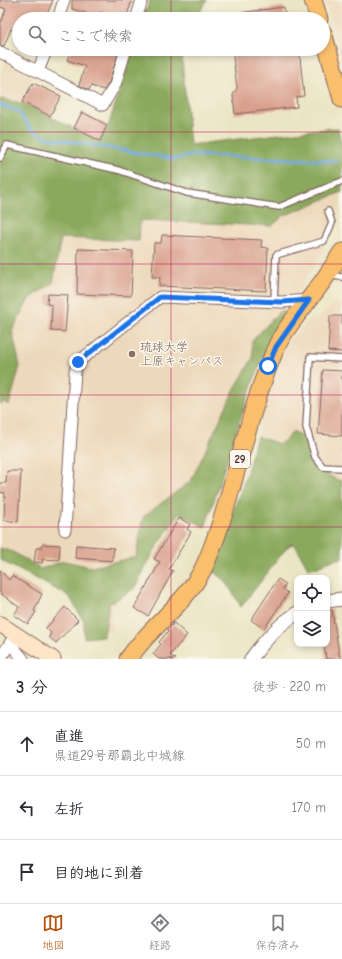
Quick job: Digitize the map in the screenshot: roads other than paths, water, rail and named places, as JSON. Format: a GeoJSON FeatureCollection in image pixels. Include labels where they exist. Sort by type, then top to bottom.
{"type":"FeatureCollection","features":[{"type":"Feature","properties":{"kind":"main road"},"geometry":{"type":"LineString","coordinates":[[313,0],[317,12]]}},
{"type":"Feature","properties":{"kind":"main road"},"geometry":{"type":"LineString","coordinates":[[330,56],[342,99]]}},
{"type":"Feature","properties":{"kind":"main road","name":"29"},"geometry":{"type":"LineString","coordinates":[[128,659],[139,644],[160,621],[183,599],[202,571],[219,527],[268,366],[276,347],[309,300],[335,276],[342,252]]}},
{"type":"Feature","properties":{"kind":"main road"},"geometry":{"type":"LineString","coordinates":[[0,624],[13,639],[53,659]]}},
{"type":"Feature","properties":{"kind":"street"},"geometry":{"type":"LineString","coordinates":[[60,12],[64,0]]}},
{"type":"Feature","properties":{"kind":"street"},"geometry":{"type":"LineString","coordinates":[[138,12],[142,0]]}},
{"type":"Feature","properties":{"kind":"street"},"geometry":{"type":"LineString","coordinates":[[0,52],[103,105],[115,85],[124,56]]}},
{"type":"Feature","properties":{"kind":"street"},"geometry":{"type":"LineString","coordinates":[[38,71],[44,56]]}},
{"type":"Feature","properties":{"kind":"street"},"geometry":{"type":"LineString","coordinates":[[65,530],[75,371],[78,362],[160,297],[274,302],[309,300]]}},
{"type":"Feature","properties":{"kind":"street"},"geometry":{"type":"LineString","coordinates":[[330,601],[342,599]]}},
{"type":"Feature","properties":{"kind":"street"},"geometry":{"type":"LineString","coordinates":[[251,659],[266,638],[283,622],[294,615]]}},
{"type":"Feature","properties":{"kind":"street"},"geometry":{"type":"LineString","coordinates":[[0,658],[13,639],[23,659]]}},
{"type":"Feature","properties":{"kind":"lane"},"geometry":{"type":"LineString","coordinates":[[0,158],[7,146],[118,170],[187,193],[279,207],[342,181]]}},
{"type":"Feature","properties":{"kind":"lane"},"geometry":{"type":"LineString","coordinates":[[274,302],[276,255],[324,241],[332,223],[328,211]]}},
{"type":"Feature","properties":{"kind":"lane"},"geometry":{"type":"LineString","coordinates":[[342,359],[310,358],[306,427],[315,457],[323,467],[342,468]]}},
{"type":"Feature","properties":{"kind":"waterway"},"geometry":{"type":"LineString","coordinates":[[0,105],[18,111],[32,130],[45,137],[174,159],[194,155],[337,161]]}},
{"type":"Feature","properties":{"kind":"place","name":"琉球大学 上原キャンパス"},"geometry":{"type":"Point","coordinates":[132,354]}}]}
